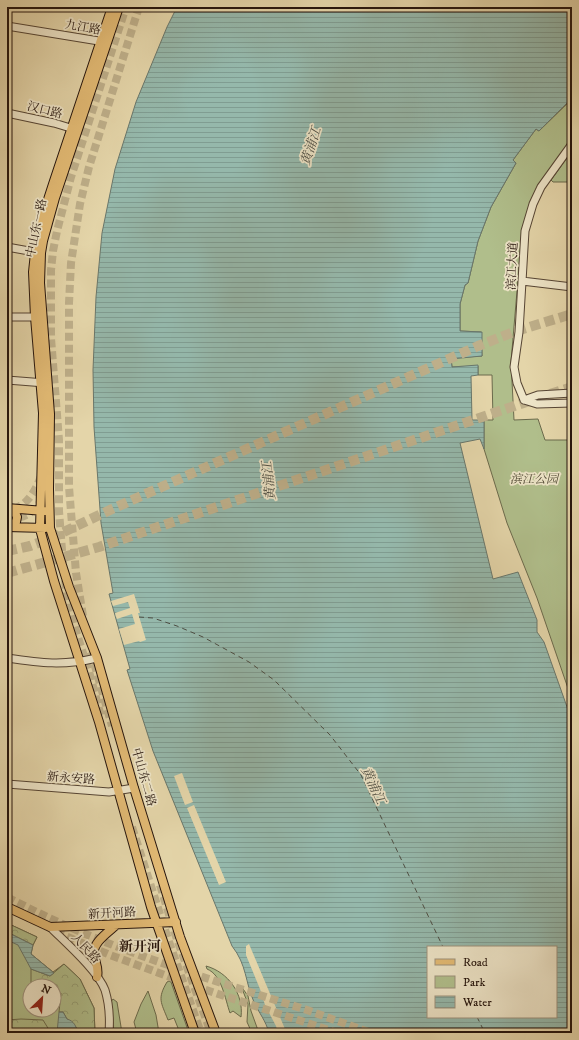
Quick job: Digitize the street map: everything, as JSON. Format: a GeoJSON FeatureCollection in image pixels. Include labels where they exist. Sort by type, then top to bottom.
{"type":"FeatureCollection","features":[{"type":"Feature","properties":{"kind":"main road","name":"中山东一路"},"geometry":{"type":"LineString","coordinates":[[104,42],[112,7]]}},
{"type":"Feature","properties":{"kind":"main road","name":"中山东一路"},"geometry":{"type":"LineString","coordinates":[[50,528],[50,414],[35,317],[33,272],[75,130],[104,42],[119,7]]}},
{"type":"Feature","properties":{"kind":"main road","name":"中山东一路"},"geometry":{"type":"LineString","coordinates":[[38,253],[45,383],[40,528]]}},
{"type":"Feature","properties":{"kind":"main road"},"geometry":{"type":"LineString","coordinates":[[7,508],[49,512]]}},
{"type":"Feature","properties":{"kind":"main road"},"geometry":{"type":"LineString","coordinates":[[7,508],[14,511],[17,518],[16,522],[7,527]]}},
{"type":"Feature","properties":{"kind":"main road"},"geometry":{"type":"LineString","coordinates":[[7,527],[50,528]]}},
{"type":"Feature","properties":{"kind":"main road"},"geometry":{"type":"LineString","coordinates":[[40,528],[48,559],[99,722],[156,924],[195,1033]]}},
{"type":"Feature","properties":{"kind":"main road","name":"中山东二路"},"geometry":{"type":"LineString","coordinates":[[50,528],[69,588],[97,658],[134,788],[176,922],[216,1033]]}},
{"type":"Feature","properties":{"kind":"main road","name":"人民路"},"geometry":{"type":"LineString","coordinates":[[7,907],[50,927]]}},
{"type":"Feature","properties":{"kind":"main road","name":"新开河路"},"geometry":{"type":"LineString","coordinates":[[50,927],[115,926],[176,922]]}},
{"type":"Feature","properties":{"kind":"main road"},"geometry":{"type":"LineString","coordinates":[[97,977],[99,972],[93,954],[96,946],[115,926]]}},
{"type":"Feature","properties":{"kind":"street","name":"九江路"},"geometry":{"type":"LineString","coordinates":[[7,26],[104,42]]}},
{"type":"Feature","properties":{"kind":"street","name":"汉口路"},"geometry":{"type":"LineString","coordinates":[[7,113],[54,122],[75,130]]}},
{"type":"Feature","properties":{"kind":"street","name":"滨江大道"},"geometry":{"type":"LineString","coordinates":[[524,400],[514,367],[519,332],[524,239],[527,223],[533,204],[541,187],[572,144]]}},
{"type":"Feature","properties":{"kind":"street"},"geometry":{"type":"LineString","coordinates":[[7,247],[38,253]]}},
{"type":"Feature","properties":{"kind":"street"},"geometry":{"type":"LineString","coordinates":[[522,281],[572,287]]}},
{"type":"Feature","properties":{"kind":"street"},"geometry":{"type":"LineString","coordinates":[[7,317],[35,317]]}},
{"type":"Feature","properties":{"kind":"street"},"geometry":{"type":"LineString","coordinates":[[7,380],[45,383]]}},
{"type":"Feature","properties":{"kind":"street"},"geometry":{"type":"LineString","coordinates":[[524,400],[538,395],[572,393]]}},
{"type":"Feature","properties":{"kind":"street"},"geometry":{"type":"LineString","coordinates":[[524,400],[538,404],[572,403]]}},
{"type":"Feature","properties":{"kind":"street"},"geometry":{"type":"LineString","coordinates":[[7,658],[48,664],[80,662],[97,658]]}},
{"type":"Feature","properties":{"kind":"street","name":"新永安路"},"geometry":{"type":"LineString","coordinates":[[7,784],[118,791],[134,788]]}},
{"type":"Feature","properties":{"kind":"street","name":"人民路"},"geometry":{"type":"LineString","coordinates":[[50,927],[79,956],[97,977],[104,989],[108,1001],[109,1033]]}},
{"type":"Feature","properties":{"kind":"green space","name":"滨江公园"},"geometry":{"type":"Polygon","coordinates":[[[570,101],[572,103],[572,140],[536,189],[522,232],[511,362],[514,420],[538,419],[545,440],[572,440],[572,700],[537,598],[507,523],[484,449],[484,420],[493,420],[492,375],[478,375],[478,366],[452,367],[451,358],[482,356],[481,332],[460,331],[460,304],[465,285],[468,283],[478,241],[491,207],[516,163],[513,160],[536,129],[539,131],[570,101]]]}},
{"type":"Feature","properties":{"kind":"green space"},"geometry":{"type":"Polygon","coordinates":[[[572,151],[572,182],[553,182],[551,180],[572,151]]]}},
{"type":"Feature","properties":{"kind":"green space"},"geometry":{"type":"Polygon","coordinates":[[[7,923],[37,937],[31,954],[53,972],[64,964],[80,979],[94,1008],[95,1033],[7,1033],[7,923]]]}},
{"type":"Feature","properties":{"kind":"green space"},"geometry":{"type":"Polygon","coordinates":[[[7,923],[37,937],[33,945],[11,934],[7,935],[7,923]]]}},
{"type":"Feature","properties":{"kind":"green space"},"geometry":{"type":"Polygon","coordinates":[[[64,964],[80,979],[94,1008],[95,1033],[78,1033],[76,1027],[62,1012],[62,978],[31,978],[31,969],[50,976],[64,964]]]}},
{"type":"Feature","properties":{"kind":"green space"},"geometry":{"type":"Polygon","coordinates":[[[206,966],[221,973],[233,985],[240,1000],[241,1017],[233,1011],[230,1013],[220,982],[212,972],[207,969],[206,966]]]}},
{"type":"Feature","properties":{"kind":"green space"},"geometry":{"type":"Polygon","coordinates":[[[167,982],[171,982],[189,1033],[180,1033],[174,1018],[168,1020],[163,1009],[161,997],[167,982]]]}},
{"type":"Feature","properties":{"kind":"green space"},"geometry":{"type":"Polygon","coordinates":[[[241,986],[248,996],[251,1011],[259,1033],[252,1033],[247,1022],[248,1004],[241,986]]]}},
{"type":"Feature","properties":{"kind":"green space"},"geometry":{"type":"Polygon","coordinates":[[[148,991],[156,1015],[159,1033],[137,1033],[134,1022],[148,991]]]}},
{"type":"Feature","properties":{"kind":"green space"},"geometry":{"type":"Polygon","coordinates":[[[113,999],[117,1002],[122,1033],[114,1033],[110,1003],[113,999]]]}},
{"type":"Feature","properties":{"kind":"green space"},"geometry":{"type":"Polygon","coordinates":[[[7,1020],[43,1020],[51,1033],[7,1033],[7,1020]]]}},
{"type":"Feature","properties":{"kind":"water","name":"黄浦江"},"geometry":{"type":"Polygon","coordinates":[[[177,7],[572,7],[572,103],[569,101],[539,131],[536,129],[513,160],[516,163],[491,207],[478,241],[468,283],[465,285],[460,304],[460,331],[482,332],[482,356],[451,359],[452,367],[478,365],[478,375],[471,376],[472,420],[484,420],[484,449],[480,439],[460,443],[493,579],[518,572],[537,620],[537,632],[544,642],[572,721],[572,1033],[269,1033],[254,1002],[243,967],[232,946],[153,751],[127,670],[130,669],[109,594],[113,593],[101,523],[94,427],[93,370],[96,297],[102,233],[115,169],[136,102],[167,27],[177,7]]]}},
{"type":"Feature","properties":{"kind":"water"},"geometry":{"type":"Polygon","coordinates":[[[11,934],[33,945],[31,954],[54,973],[50,976],[31,969],[18,945],[7,940],[7,935],[11,934]]]}},
{"type":"Feature","properties":{"kind":"water"},"geometry":{"type":"Polygon","coordinates":[[[63,1012],[67,1019],[73,1022],[78,1033],[57,1033],[58,1018],[62,1018],[63,1012]]]}},
{"type":"Feature","properties":{"kind":"pier"},"geometry":{"type":"Polygon","coordinates":[[[134,594],[146,640],[124,645],[119,629],[135,624],[132,614],[117,619],[116,617],[115,613],[130,608],[128,602],[113,606],[111,601],[134,594]]]}},
{"type":"Feature","properties":{"kind":"pier"},"geometry":{"type":"Polygon","coordinates":[[[182,773],[193,802],[185,805],[174,776],[182,773]]]}},
{"type":"Feature","properties":{"kind":"pier"},"geometry":{"type":"Polygon","coordinates":[[[194,805],[226,882],[219,885],[187,808],[194,805]]]}},
{"type":"Feature","properties":{"kind":"pier"},"geometry":{"type":"Polygon","coordinates":[[[249,944],[287,1033],[278,1033],[265,1005],[246,955],[246,946],[249,944]]]}},
{"type":"Feature","properties":{"kind":"ferry route"},"geometry":{"type":"LineString","coordinates":[[139,617],[153,618],[177,626],[203,637],[249,662],[274,680],[330,735],[361,775],[443,946]]}},
{"type":"Feature","properties":{"kind":"ferry route"},"geometry":{"type":"LineString","coordinates":[[478,1018],[485,1033]]}},
{"type":"Feature","properties":{"kind":"tunnel"},"geometry":{"type":"LineString","coordinates":[[63,563],[59,511],[59,440],[51,338],[51,270],[53,251],[71,177],[126,7]]}},
{"type":"Feature","properties":{"kind":"tunnel"},"geometry":{"type":"LineString","coordinates":[[83,616],[76,573],[69,487],[69,303],[71,263],[80,204],[89,167],[139,7]]}},
{"type":"Feature","properties":{"kind":"tunnel"},"geometry":{"type":"LineString","coordinates":[[7,551],[30,546],[49,539],[112,509],[478,346],[516,331],[572,314]]}},
{"type":"Feature","properties":{"kind":"tunnel"},"geometry":{"type":"LineString","coordinates":[[550,394],[572,387]]}},
{"type":"Feature","properties":{"kind":"tunnel"},"geometry":{"type":"LineString","coordinates":[[7,573],[99,547],[535,399]]}},
{"type":"Feature","properties":{"kind":"tunnel"},"geometry":{"type":"LineString","coordinates":[[14,509],[23,504],[31,496],[41,476]]}},
{"type":"Feature","properties":{"kind":"tunnel"},"geometry":{"type":"LineString","coordinates":[[7,519],[24,516],[35,509],[50,482]]}},
{"type":"Feature","properties":{"kind":"tunnel"},"geometry":{"type":"LineString","coordinates":[[65,580],[74,623],[101,716]]}},
{"type":"Feature","properties":{"kind":"tunnel"},"geometry":{"type":"LineString","coordinates":[[91,652],[112,726]]}},
{"type":"Feature","properties":{"kind":"tunnel"},"geometry":{"type":"LineString","coordinates":[[132,827],[167,936],[201,1033]]}},
{"type":"Feature","properties":{"kind":"tunnel"},"geometry":{"type":"LineString","coordinates":[[160,885],[174,931],[211,1033]]}},
{"type":"Feature","properties":{"kind":"tunnel"},"geometry":{"type":"LineString","coordinates":[[7,897],[48,918],[90,936],[177,968]]}},
{"type":"Feature","properties":{"kind":"tunnel"},"geometry":{"type":"LineString","coordinates":[[56,932],[110,955],[181,981]]}},
{"type":"Feature","properties":{"kind":"tunnel"},"geometry":{"type":"LineString","coordinates":[[190,973],[307,1010],[371,1033]]}},
{"type":"Feature","properties":{"kind":"tunnel"},"geometry":{"type":"LineString","coordinates":[[194,986],[338,1033]]}},
{"type":"Feature","properties":{"kind":"district","name":"新开河"},"geometry":{"type":"Point","coordinates":[140,946]}}]}
